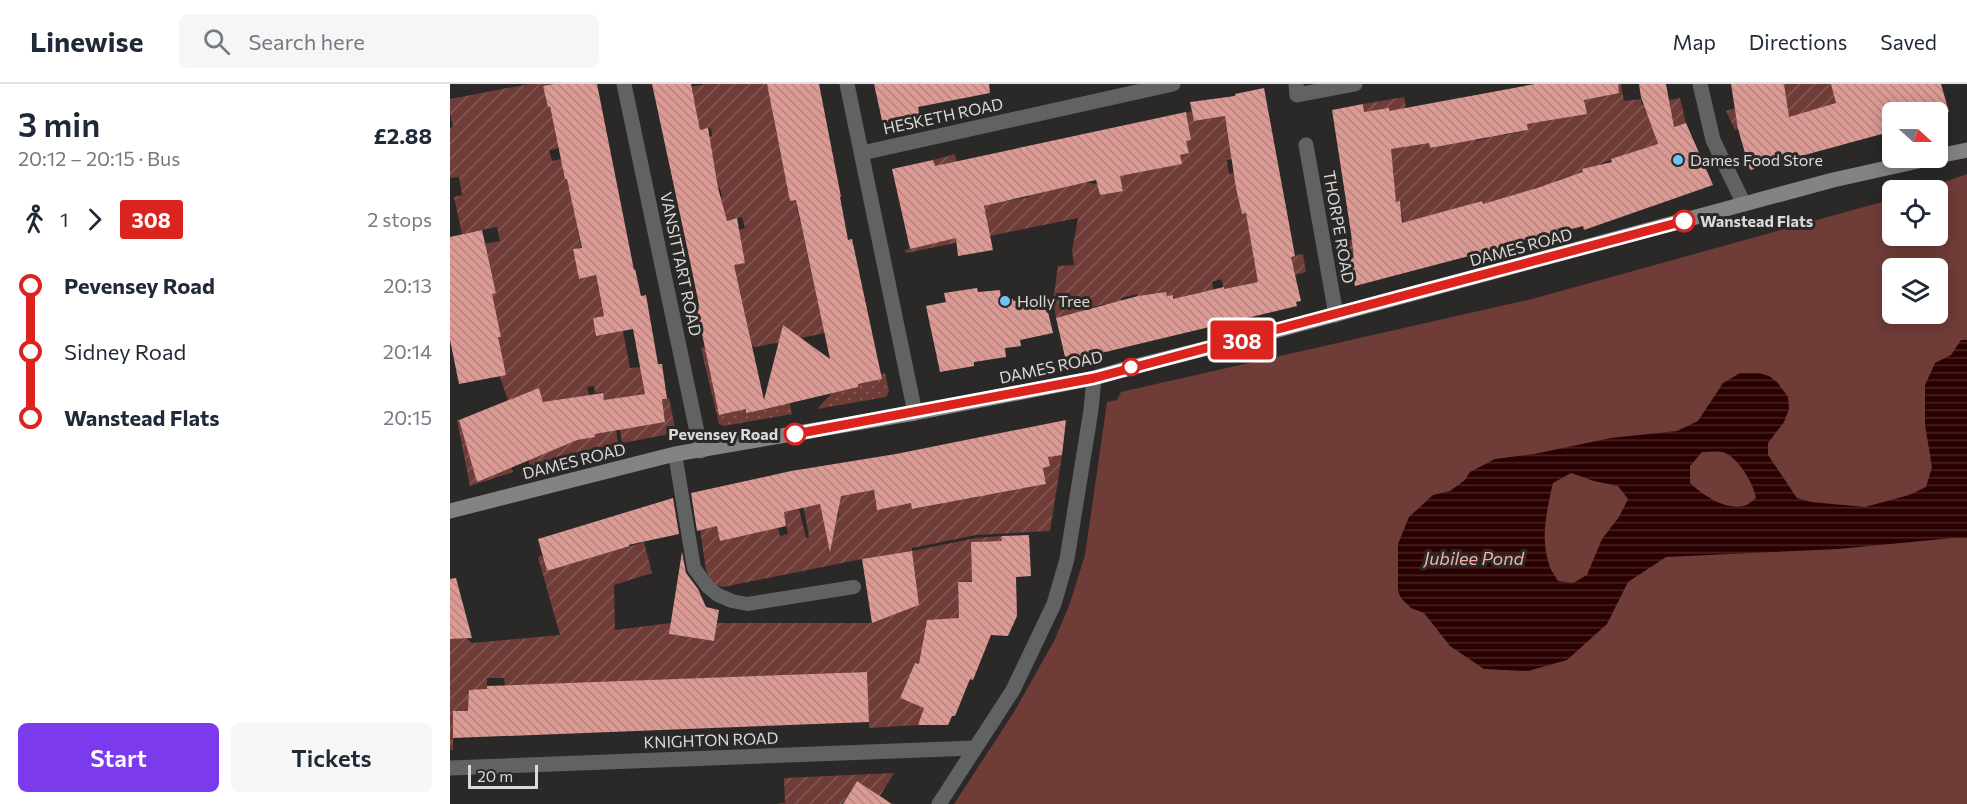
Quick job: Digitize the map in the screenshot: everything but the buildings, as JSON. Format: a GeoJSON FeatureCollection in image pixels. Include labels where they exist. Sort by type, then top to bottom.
{"type":"FeatureCollection","features":[{"type":"Feature","properties":{"kind":"main road"},"geometry":{"type":"LineString","coordinates":[[1948,154],[1967,150]]}},
{"type":"Feature","properties":{"kind":"main road","name":"DAMES ROAD"},"geometry":{"type":"LineString","coordinates":[[450,509],[675,454],[915,413],[1094,378],[1833,180],[1887,168]]}},
{"type":"Feature","properties":{"kind":"street","name":"VANSITTART ROAD"},"geometry":{"type":"LineString","coordinates":[[624,84],[701,451]]}},
{"type":"Feature","properties":{"kind":"street"},"geometry":{"type":"LineString","coordinates":[[847,84],[915,413]]}},
{"type":"Feature","properties":{"kind":"street","name":"HESKETH ROAD"},"geometry":{"type":"LineString","coordinates":[[862,153],[1173,84]]}},
{"type":"Feature","properties":{"kind":"street"},"geometry":{"type":"LineString","coordinates":[[1296,89],[1355,84]]}},
{"type":"Feature","properties":{"kind":"street"},"geometry":{"type":"LineString","coordinates":[[1700,84],[1713,140],[1744,204]]}},
{"type":"Feature","properties":{"kind":"street","name":"THORPE ROAD"},"geometry":{"type":"LineString","coordinates":[[1306,145],[1336,315]]}},
{"type":"Feature","properties":{"kind":"street"},"geometry":{"type":"LineString","coordinates":[[939,804],[1013,690],[1054,604],[1068,559],[1094,378]]}},
{"type":"Feature","properties":{"kind":"street","name":"KNIGHTON ROAD"},"geometry":{"type":"LineString","coordinates":[[450,768],[974,748]]}},
{"type":"Feature","properties":{"kind":"lane"},"geometry":{"type":"LineString","coordinates":[[675,454],[694,568],[700,579],[718,595],[747,604],[854,587]]}},
{"type":"Feature","properties":{"kind":"shaded area"},"geometry":{"type":"Polygon","coordinates":[[[529,84],[554,84],[543,86],[548,106],[570,102],[559,148],[549,150],[552,161],[582,154],[611,157],[563,167],[565,179],[586,175],[595,216],[576,220],[581,248],[573,250],[579,279],[607,273],[608,275],[596,278],[604,316],[593,318],[596,336],[623,331],[630,368],[641,367],[645,394],[604,400],[602,392],[595,393],[594,386],[587,387],[589,395],[565,399],[594,433],[616,430],[618,444],[568,454],[530,466],[528,460],[550,422],[539,389],[511,409],[500,377],[485,378],[476,342],[501,337],[496,315],[473,320],[492,294],[496,293],[493,278],[478,245],[500,241],[497,227],[462,234],[454,197],[462,195],[459,177],[450,178],[450,128],[453,127],[450,99],[529,84]]]}},
{"type":"Feature","properties":{"kind":"shaded area"},"geometry":{"type":"Polygon","coordinates":[[[706,84],[767,84],[771,104],[793,100],[773,117],[785,173],[812,196],[814,204],[797,208],[825,333],[796,339],[794,333],[788,329],[782,330],[781,342],[752,346],[739,286],[706,293],[733,265],[745,263],[743,254],[690,261],[689,258],[718,252],[717,248],[741,242],[739,230],[745,228],[742,217],[712,224],[710,218],[682,224],[722,214],[713,199],[722,197],[720,188],[711,190],[712,163],[702,138],[712,136],[711,128],[688,132],[698,121],[695,103],[682,106],[690,87],[706,84]]]}},
{"type":"Feature","properties":{"kind":"shaded area"},"geometry":{"type":"Polygon","coordinates":[[[1586,84],[1621,84],[1624,101],[1641,99],[1642,105],[1680,98],[1686,123],[1654,133],[1665,166],[1649,147],[1627,154],[1637,177],[1619,157],[1600,164],[1610,186],[1569,177],[1557,180],[1563,199],[1545,185],[1526,191],[1521,211],[1516,194],[1488,203],[1489,221],[1497,249],[1495,250],[1482,201],[1470,204],[1367,255],[1350,259],[1347,242],[1380,224],[1403,221],[1400,201],[1382,204],[1385,181],[1394,179],[1393,171],[1377,173],[1390,118],[1389,109],[1364,112],[1363,104],[1404,97],[1411,134],[1429,143],[1430,148],[1445,145],[1472,121],[1476,141],[1489,138],[1488,132],[1505,135],[1528,130],[1524,111],[1540,122],[1586,113],[1584,100],[1586,84]]]}},
{"type":"Feature","properties":{"kind":"shaded area"},"geometry":{"type":"Polygon","coordinates":[[[1784,84],[1895,84],[1834,96],[1836,104],[1793,116],[1796,128],[1751,125],[1735,130],[1726,111],[1785,92],[1784,84]]]}},
{"type":"Feature","properties":{"kind":"shaded area"},"geometry":{"type":"Polygon","coordinates":[[[1192,111],[1194,121],[1225,116],[1227,126],[1250,155],[1227,160],[1229,174],[1234,173],[1242,214],[1260,211],[1256,265],[1303,254],[1306,272],[1295,275],[1293,268],[1281,277],[1224,289],[1221,279],[1212,282],[1214,291],[1199,292],[1174,302],[1173,295],[1167,296],[1166,292],[1138,298],[1137,294],[1121,298],[1123,306],[1107,310],[1105,304],[1089,308],[1091,320],[1068,326],[1065,316],[1056,318],[1053,301],[1058,266],[1074,265],[1072,251],[1078,218],[906,253],[905,250],[937,242],[933,160],[955,154],[967,210],[997,203],[992,181],[1001,179],[1006,201],[1029,197],[1025,173],[1097,184],[1100,195],[1123,190],[1120,176],[1181,164],[1180,155],[1189,153],[1186,141],[1191,140],[1186,113],[1192,111]]]}},
{"type":"Feature","properties":{"kind":"shaded area","name":"Wanstead Flats"},"geometry":{"type":"Polygon","coordinates":[[[1967,174],[1967,804],[954,804],[1014,712],[1054,641],[1069,606],[1085,555],[1107,402],[1117,400],[1121,392],[1532,299],[1882,202],[1882,246],[1948,246],[1948,181],[1967,174]]]}},
{"type":"Feature","properties":{"kind":"shaded area"},"geometry":{"type":"Polygon","coordinates":[[[705,347],[719,415],[746,409],[746,412],[789,400],[792,414],[724,426],[719,424],[701,348],[705,347]]]}},
{"type":"Feature","properties":{"kind":"shaded area"},"geometry":{"type":"Polygon","coordinates":[[[885,373],[889,391],[886,397],[817,409],[833,392],[882,379],[881,374],[885,373]]]}},
{"type":"Feature","properties":{"kind":"shaded area"},"geometry":{"type":"Polygon","coordinates":[[[669,398],[676,433],[622,443],[620,429],[665,422],[662,399],[669,398]]]}},
{"type":"Feature","properties":{"kind":"shaded area"},"geometry":{"type":"Polygon","coordinates":[[[457,420],[459,420],[477,481],[511,467],[513,472],[470,486],[457,420]]]}},
{"type":"Feature","properties":{"kind":"shaded area"},"geometry":{"type":"Polygon","coordinates":[[[1047,451],[1062,455],[1050,531],[976,535],[912,548],[912,551],[723,587],[712,583],[706,570],[698,516],[706,529],[773,505],[780,536],[788,534],[784,512],[799,509],[806,538],[809,537],[802,498],[823,501],[823,519],[839,516],[836,493],[851,494],[874,490],[877,509],[906,477],[913,509],[941,504],[936,473],[951,502],[979,497],[973,466],[989,495],[1015,490],[1009,458],[1025,488],[1046,484],[1043,468],[1050,466],[1047,451]]]}},
{"type":"Feature","properties":{"kind":"shaded area"},"geometry":{"type":"Polygon","coordinates":[[[1001,536],[1002,541],[971,542],[972,573],[989,581],[958,582],[959,612],[990,611],[939,673],[915,663],[900,698],[924,708],[918,725],[869,728],[867,672],[505,686],[504,678],[487,678],[487,689],[467,735],[453,711],[453,750],[450,750],[450,639],[466,638],[472,643],[560,635],[538,557],[542,555],[547,571],[644,542],[652,573],[614,585],[615,630],[671,623],[670,634],[713,641],[717,623],[872,623],[919,605],[912,551],[976,538],[1001,536]]]}},
{"type":"Feature","properties":{"kind":"shaded area"},"geometry":{"type":"Polygon","coordinates":[[[894,773],[880,796],[857,781],[842,804],[775,804],[785,803],[784,778],[894,773]]]}},
{"type":"Feature","properties":{"kind":"water","name":"Jubilee Pond"},"geometry":{"type":"Polygon","coordinates":[[[1961,340],[1967,340],[1967,538],[1838,549],[1666,557],[1628,582],[1607,624],[1567,660],[1528,671],[1484,669],[1450,646],[1424,613],[1411,608],[1401,598],[1398,591],[1398,544],[1409,517],[1433,495],[1450,491],[1465,480],[1470,472],[1495,459],[1534,454],[1611,438],[1677,431],[1698,421],[1723,383],[1740,373],[1759,373],[1769,376],[1777,382],[1788,397],[1789,409],[1784,422],[1768,443],[1768,455],[1797,498],[1811,502],[1865,507],[1909,495],[1926,487],[1932,467],[1925,425],[1925,385],[1935,363],[1951,355],[1961,340]],[[1702,452],[1690,466],[1690,483],[1695,488],[1708,497],[1729,506],[1744,506],[1756,498],[1748,478],[1733,458],[1722,452],[1702,452]],[[1571,473],[1553,483],[1547,513],[1545,544],[1551,570],[1558,581],[1573,583],[1587,575],[1602,539],[1619,517],[1628,499],[1618,486],[1571,473]]]}},
{"type":"Feature","properties":{"kind":"bus line","name":"308"},"geometry":{"type":"LineString","coordinates":[[795,434],[1094,378],[1684,221]]}},
{"type":"Feature","properties":{"kind":"place","name":"Dames Food Store"},"geometry":{"type":"Point","coordinates":[1678,160]}},
{"type":"Feature","properties":{"kind":"place","name":"Wanstead Flats"},"geometry":{"type":"Point","coordinates":[1684,221]}},
{"type":"Feature","properties":{"kind":"place","name":"Holly Tree"},"geometry":{"type":"Point","coordinates":[1005,301]}},
{"type":"Feature","properties":{"kind":"place","name":"Pevensey Road"},"geometry":{"type":"Point","coordinates":[795,434]}}]}
